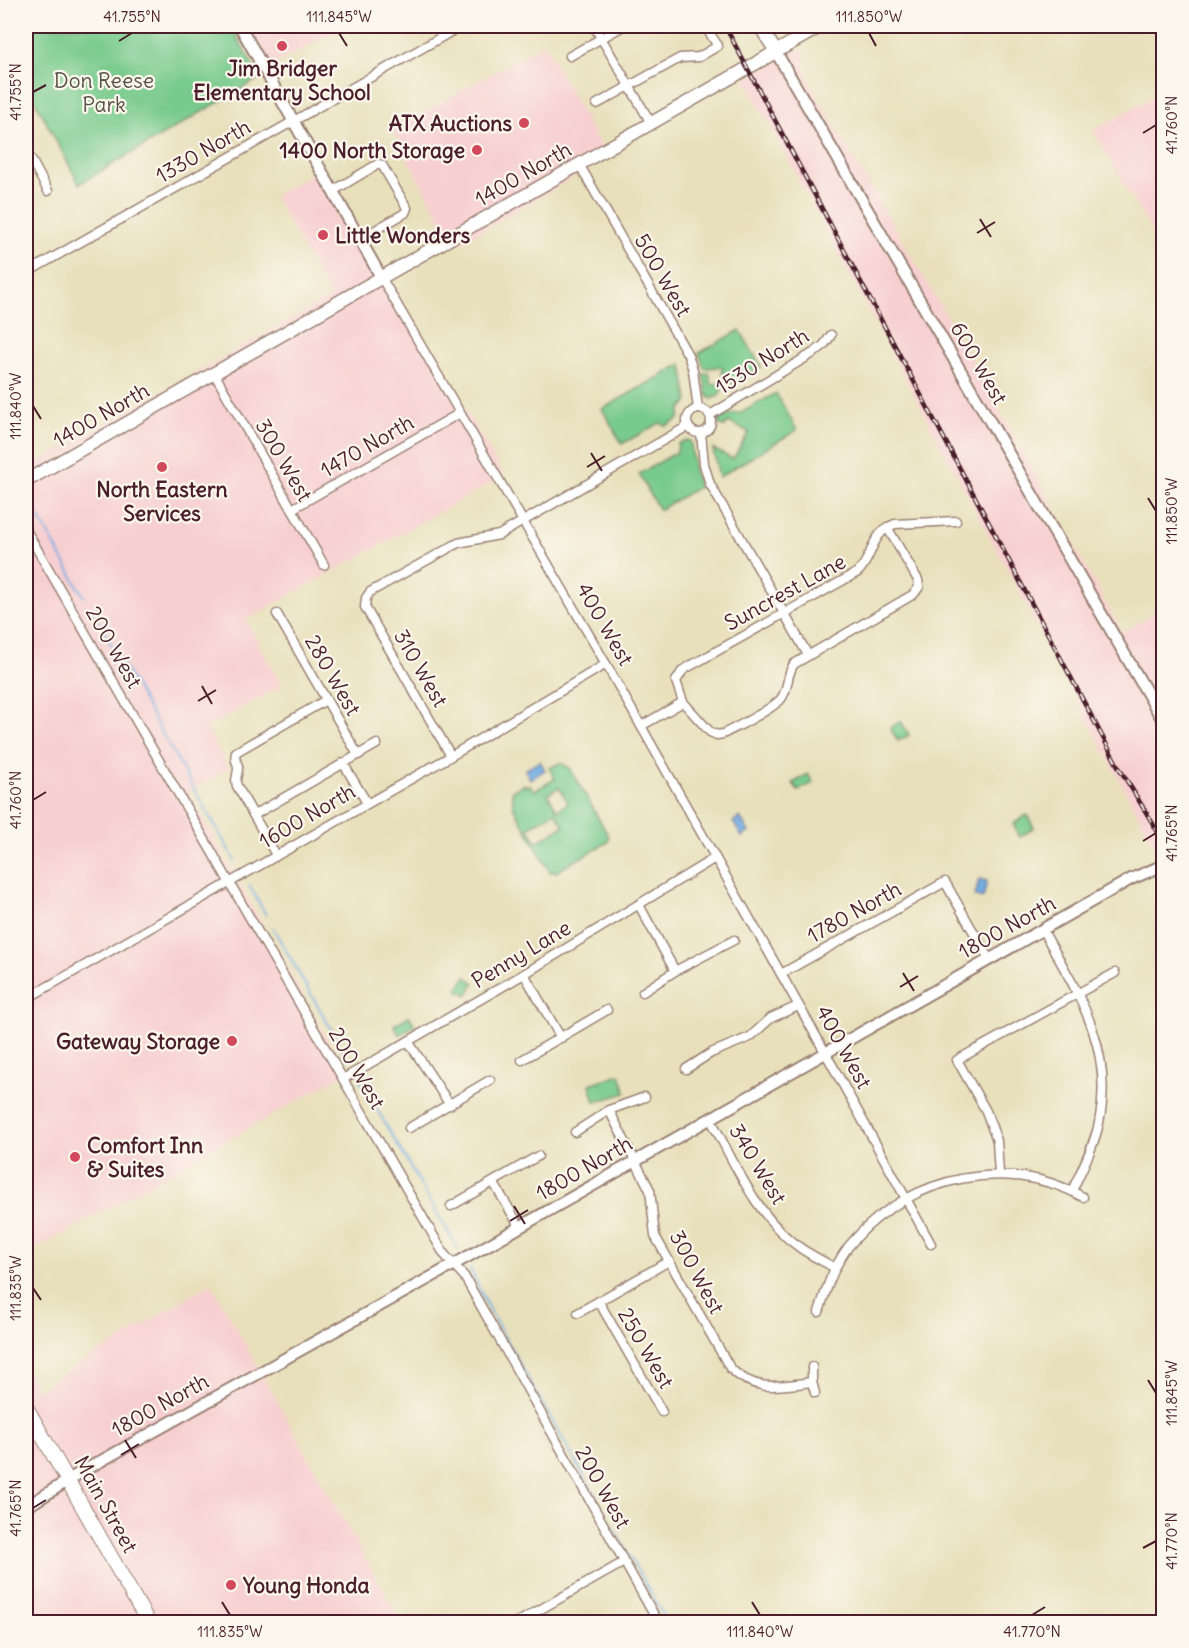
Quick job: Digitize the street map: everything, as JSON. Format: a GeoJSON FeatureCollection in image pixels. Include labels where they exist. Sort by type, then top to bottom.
{"type":"FeatureCollection","features":[{"type":"Feature","properties":{"kind":"main road","name":"600 West"},"geometry":{"type":"LineString","coordinates":[[760,26],[776,52]]}},
{"type":"Feature","properties":{"kind":"main road","name":"1400 North"},"geometry":{"type":"LineString","coordinates":[[26,481],[821,26]]}},
{"type":"Feature","properties":{"kind":"main road","name":"Main Street"},"geometry":{"type":"LineString","coordinates":[[26,1407],[148,1623]]}},
{"type":"Feature","properties":{"kind":"street","name":"400 West"},"geometry":{"type":"LineString","coordinates":[[240,26],[381,278],[606,664],[931,1244]]}},
{"type":"Feature","properties":{"kind":"street","name":"1330 North"},"geometry":{"type":"LineString","coordinates":[[26,273],[461,26]]}},
{"type":"Feature","properties":{"kind":"street"},"geometry":{"type":"LineString","coordinates":[[594,26],[651,123]]}},
{"type":"Feature","properties":{"kind":"street"},"geometry":{"type":"LineString","coordinates":[[570,56],[623,26]]}},
{"type":"Feature","properties":{"kind":"street"},"geometry":{"type":"LineString","coordinates":[[597,104],[680,58],[699,57],[718,46],[705,26]]}},
{"type":"Feature","properties":{"kind":"street","name":"600 West"},"geometry":{"type":"LineString","coordinates":[[776,52],[1164,722]]}},
{"type":"Feature","properties":{"kind":"street"},"geometry":{"type":"LineString","coordinates":[[26,150],[48,191]]}},
{"type":"Feature","properties":{"kind":"street"},"geometry":{"type":"LineString","coordinates":[[333,191],[378,164],[382,165],[407,208],[405,213],[360,239]]}},
{"type":"Feature","properties":{"kind":"street","name":"500 West"},"geometry":{"type":"LineString","coordinates":[[579,164],[688,355],[693,370],[698,409]]}},
{"type":"Feature","properties":{"kind":"street","name":"1530 North"},"geometry":{"type":"LineString","coordinates":[[710,415],[815,352],[824,345],[831,334]]}},
{"type":"Feature","properties":{"kind":"street","name":"300 West"},"geometry":{"type":"LineString","coordinates":[[214,373],[324,565]]}},
{"type":"Feature","properties":{"kind":"street"},"geometry":{"type":"LineString","coordinates":[[698,409],[705,410],[710,415],[710,426],[701,433],[694,432],[688,426],[688,415],[698,409]]}},
{"type":"Feature","properties":{"kind":"street","name":"1470 North"},"geometry":{"type":"LineString","coordinates":[[292,509],[460,413]]}},
{"type":"Feature","properties":{"kind":"street"},"geometry":{"type":"LineString","coordinates":[[523,521],[688,426]]}},
{"type":"Feature","properties":{"kind":"street"},"geometry":{"type":"LineString","coordinates":[[701,433],[704,464],[710,484],[808,655]]}},
{"type":"Feature","properties":{"kind":"street","name":"310 West"},"geometry":{"type":"LineString","coordinates":[[451,756],[365,607],[366,598],[370,592],[458,543],[499,535],[523,521]]}},
{"type":"Feature","properties":{"kind":"street"},"geometry":{"type":"LineString","coordinates":[[641,726],[683,702],[710,732],[717,735],[723,734],[771,707],[781,699],[786,690],[789,671],[794,664],[914,594],[919,588],[918,580],[886,527],[895,524],[956,521]]}},
{"type":"Feature","properties":{"kind":"street","name":"Suncrest Lane"},"geometry":{"type":"LineString","coordinates":[[683,702],[676,681],[683,670],[784,613],[802,606],[858,572],[867,563],[878,534],[886,527]]}},
{"type":"Feature","properties":{"kind":"street","name":"200 West"},"geometry":{"type":"LineString","coordinates":[[26,530],[343,1079],[453,1265],[464,1276],[658,1623]]}},
{"type":"Feature","properties":{"kind":"street","name":"280 West"},"geometry":{"type":"LineString","coordinates":[[277,614],[358,755]]}},
{"type":"Feature","properties":{"kind":"street","name":"1600 North"},"geometry":{"type":"LineString","coordinates":[[26,999],[451,756],[606,664]]}},
{"type":"Feature","properties":{"kind":"street"},"geometry":{"type":"LineString","coordinates":[[276,855],[235,781],[238,766],[234,756],[236,752],[326,700]]}},
{"type":"Feature","properties":{"kind":"street"},"geometry":{"type":"LineString","coordinates":[[254,815],[377,744]]}},
{"type":"Feature","properties":{"kind":"street"},"geometry":{"type":"LineString","coordinates":[[344,763],[367,803]]}},
{"type":"Feature","properties":{"kind":"street","name":"Penny Lane"},"geometry":{"type":"LineString","coordinates":[[343,1079],[524,974],[716,858]]}},
{"type":"Feature","properties":{"kind":"street","name":"1800 North"},"geometry":{"type":"LineString","coordinates":[[26,1507],[68,1480],[453,1265],[1042,929],[1131,879],[1164,865]]}},
{"type":"Feature","properties":{"kind":"street","name":"1780 North"},"geometry":{"type":"LineString","coordinates":[[781,974],[945,882],[989,959]]}},
{"type":"Feature","properties":{"kind":"street"},"geometry":{"type":"LineString","coordinates":[[639,905],[675,971]]}},
{"type":"Feature","properties":{"kind":"street"},"geometry":{"type":"LineString","coordinates":[[1042,929],[1088,1014],[1100,1051],[1103,1087],[1099,1123],[1089,1155],[1072,1191]]}},
{"type":"Feature","properties":{"kind":"street"},"geometry":{"type":"LineString","coordinates":[[643,992],[675,971],[734,940]]}},
{"type":"Feature","properties":{"kind":"street"},"geometry":{"type":"LineString","coordinates":[[999,1174],[997,1141],[986,1111],[957,1060],[1114,973]]}},
{"type":"Feature","properties":{"kind":"street"},"geometry":{"type":"LineString","coordinates":[[524,974],[561,1038]]}},
{"type":"Feature","properties":{"kind":"street"},"geometry":{"type":"LineString","coordinates":[[686,1069],[711,1053],[750,1037],[771,1018],[798,1006]]}},
{"type":"Feature","properties":{"kind":"street"},"geometry":{"type":"LineString","coordinates":[[522,1060],[607,1010]]}},
{"type":"Feature","properties":{"kind":"street"},"geometry":{"type":"LineString","coordinates":[[408,1041],[450,1105]]}},
{"type":"Feature","properties":{"kind":"street"},"geometry":{"type":"LineString","coordinates":[[410,1128],[490,1080]]}},
{"type":"Feature","properties":{"kind":"street"},"geometry":{"type":"LineString","coordinates":[[575,1132],[609,1110],[645,1097]]}},
{"type":"Feature","properties":{"kind":"street","name":"300 West"},"geometry":{"type":"LineString","coordinates":[[609,1110],[650,1190],[655,1236],[730,1368],[741,1378],[755,1384],[773,1386],[812,1382]]}},
{"type":"Feature","properties":{"kind":"street","name":"340 West"},"geometry":{"type":"LineString","coordinates":[[710,1118],[756,1200],[773,1222],[798,1247],[835,1268]]}},
{"type":"Feature","properties":{"kind":"street"},"geometry":{"type":"LineString","coordinates":[[451,1206],[538,1156]]}},
{"type":"Feature","properties":{"kind":"street"},"geometry":{"type":"LineString","coordinates":[[819,1312],[835,1268],[854,1240],[877,1217],[930,1186],[962,1177],[999,1174],[1037,1180],[1072,1191],[1083,1197]]}},
{"type":"Feature","properties":{"kind":"street"},"geometry":{"type":"LineString","coordinates":[[493,1182],[520,1227]]}},
{"type":"Feature","properties":{"kind":"street"},"geometry":{"type":"LineString","coordinates":[[578,1313],[669,1261]]}},
{"type":"Feature","properties":{"kind":"street","name":"250 West"},"geometry":{"type":"LineString","coordinates":[[598,1302],[662,1412]]}},
{"type":"Feature","properties":{"kind":"street"},"geometry":{"type":"LineString","coordinates":[[812,1367],[815,1393]]}},
{"type":"Feature","properties":{"kind":"street"},"geometry":{"type":"LineString","coordinates":[[518,1623],[624,1562]]}},
{"type":"Feature","properties":{"kind":"shaded area","name":"Jim Bridger Elementary School"},"geometry":{"type":"Polygon","coordinates":[[[246,26],[344,26],[270,67],[246,26]]]}},
{"type":"Feature","properties":{"kind":"shaded area"},"geometry":{"type":"Polygon","coordinates":[[[544,44],[607,158],[455,246],[392,130],[544,44]]]}},
{"type":"Feature","properties":{"kind":"shaded area"},"geometry":{"type":"Polygon","coordinates":[[[797,50],[807,53],[803,60],[804,68],[812,87],[964,346],[1122,632],[1163,609],[1163,861],[745,79],[797,50]]]}},
{"type":"Feature","properties":{"kind":"shaded area"},"geometry":{"type":"Polygon","coordinates":[[[1163,91],[1163,251],[1093,131],[1163,91]]]}},
{"type":"Feature","properties":{"kind":"shaded area"},"geometry":{"type":"Polygon","coordinates":[[[315,172],[372,274],[382,269],[504,476],[246,620],[282,686],[206,728],[229,768],[188,792],[346,1073],[26,1255],[26,469],[330,297],[274,196],[315,172]]]}},
{"type":"Feature","properties":{"kind":"shaded area"},"geometry":{"type":"Polygon","coordinates":[[[211,1283],[401,1622],[26,1622],[26,1369],[38,1390],[211,1283]]]}},
{"type":"Feature","properties":{"kind":"green space","name":"Don Reese Park"},"geometry":{"type":"Polygon","coordinates":[[[26,26],[231,26],[260,78],[79,184],[26,84],[26,26]]]}},
{"type":"Feature","properties":{"kind":"green space"},"geometry":{"type":"Polygon","coordinates":[[[740,330],[761,367],[722,388],[719,396],[711,399],[707,395],[703,374],[709,373],[711,384],[723,384],[722,367],[704,368],[699,353],[740,330]]]}},
{"type":"Feature","properties":{"kind":"green space"},"geometry":{"type":"Polygon","coordinates":[[[682,364],[688,401],[681,409],[679,419],[666,426],[660,423],[622,444],[602,409],[682,364]]]}},
{"type":"Feature","properties":{"kind":"green space"},"geometry":{"type":"Polygon","coordinates":[[[776,393],[797,430],[719,477],[713,449],[733,459],[749,432],[728,422],[725,427],[718,424],[719,420],[729,414],[741,413],[776,393]]]}},
{"type":"Feature","properties":{"kind":"green space"},"geometry":{"type":"Polygon","coordinates":[[[686,440],[691,444],[694,471],[699,487],[659,510],[639,474],[677,452],[678,444],[686,440]]]}},
{"type":"Feature","properties":{"kind":"green space"},"geometry":{"type":"Polygon","coordinates":[[[901,721],[909,735],[898,741],[890,728],[901,721]]]}},
{"type":"Feature","properties":{"kind":"green space"},"geometry":{"type":"Polygon","coordinates":[[[560,763],[570,768],[609,837],[608,842],[556,872],[550,872],[513,806],[512,791],[524,784],[526,787],[530,785],[534,791],[555,779],[549,768],[560,763]],[[559,787],[548,794],[557,810],[568,803],[559,787]],[[555,812],[528,828],[537,842],[564,826],[555,812]]]}},
{"type":"Feature","properties":{"kind":"green space"},"geometry":{"type":"Polygon","coordinates":[[[808,774],[813,783],[798,791],[793,783],[808,774]]]}},
{"type":"Feature","properties":{"kind":"green space"},"geometry":{"type":"Polygon","coordinates":[[[1027,815],[1034,828],[1020,837],[1013,824],[1027,815]]]}},
{"type":"Feature","properties":{"kind":"green space"},"geometry":{"type":"Polygon","coordinates":[[[466,977],[475,983],[467,995],[457,989],[466,977]]]}},
{"type":"Feature","properties":{"kind":"green space"},"geometry":{"type":"Polygon","coordinates":[[[409,1016],[415,1025],[399,1035],[394,1025],[409,1016]]]}},
{"type":"Feature","properties":{"kind":"green space"},"geometry":{"type":"Polygon","coordinates":[[[620,1074],[626,1093],[595,1102],[590,1084],[620,1074]]]}},
{"type":"Feature","properties":{"kind":"water"},"geometry":{"type":"Polygon","coordinates":[[[540,761],[545,770],[530,779],[525,770],[540,761]]]}},
{"type":"Feature","properties":{"kind":"water"},"geometry":{"type":"Polygon","coordinates":[[[740,817],[749,832],[742,837],[733,822],[740,817]]]}},
{"type":"Feature","properties":{"kind":"water"},"geometry":{"type":"Polygon","coordinates":[[[979,879],[987,881],[983,898],[975,896],[979,879]]]}},
{"type":"Feature","properties":{"kind":"waterway"},"geometry":{"type":"LineString","coordinates":[[28,498],[84,597]]}},
{"type":"Feature","properties":{"kind":"waterway"},"geometry":{"type":"LineString","coordinates":[[90,607],[235,861]]}},
{"type":"Feature","properties":{"kind":"waterway"},"geometry":{"type":"LineString","coordinates":[[249,885],[266,915]]}},
{"type":"Feature","properties":{"kind":"waterway"},"geometry":{"type":"LineString","coordinates":[[273,928],[335,1036]]}},
{"type":"Feature","properties":{"kind":"waterway"},"geometry":{"type":"LineString","coordinates":[[342,1049],[348,1060]]}},
{"type":"Feature","properties":{"kind":"waterway"},"geometry":{"type":"LineString","coordinates":[[360,1080],[458,1249]]}},
{"type":"Feature","properties":{"kind":"waterway"},"geometry":{"type":"LineString","coordinates":[[470,1269],[488,1308],[667,1622]]}},
{"type":"Feature","properties":{"kind":"railway"},"geometry":{"type":"LineString","coordinates":[[725,26],[1118,766],[1164,842]]}},
{"type":"Feature","properties":{"kind":"place","name":"Jim Bridger Elementary School"},"geometry":{"type":"Point","coordinates":[282,46]}},
{"type":"Feature","properties":{"kind":"place","name":"ATX Auctions"},"geometry":{"type":"Point","coordinates":[524,123]}},
{"type":"Feature","properties":{"kind":"place","name":"1400 North Storage"},"geometry":{"type":"Point","coordinates":[477,150]}},
{"type":"Feature","properties":{"kind":"place","name":"Little Wonders"},"geometry":{"type":"Point","coordinates":[323,235]}},
{"type":"Feature","properties":{"kind":"place","name":"North Eastern Services"},"geometry":{"type":"Point","coordinates":[162,467]}},
{"type":"Feature","properties":{"kind":"place","name":"Gateway Storage"},"geometry":{"type":"Point","coordinates":[232,1041]}},
{"type":"Feature","properties":{"kind":"place","name":"Comfort Inn & Suites"},"geometry":{"type":"Point","coordinates":[75,1157]}},
{"type":"Feature","properties":{"kind":"place","name":"Young Honda"},"geometry":{"type":"Point","coordinates":[231,1585]}}]}
